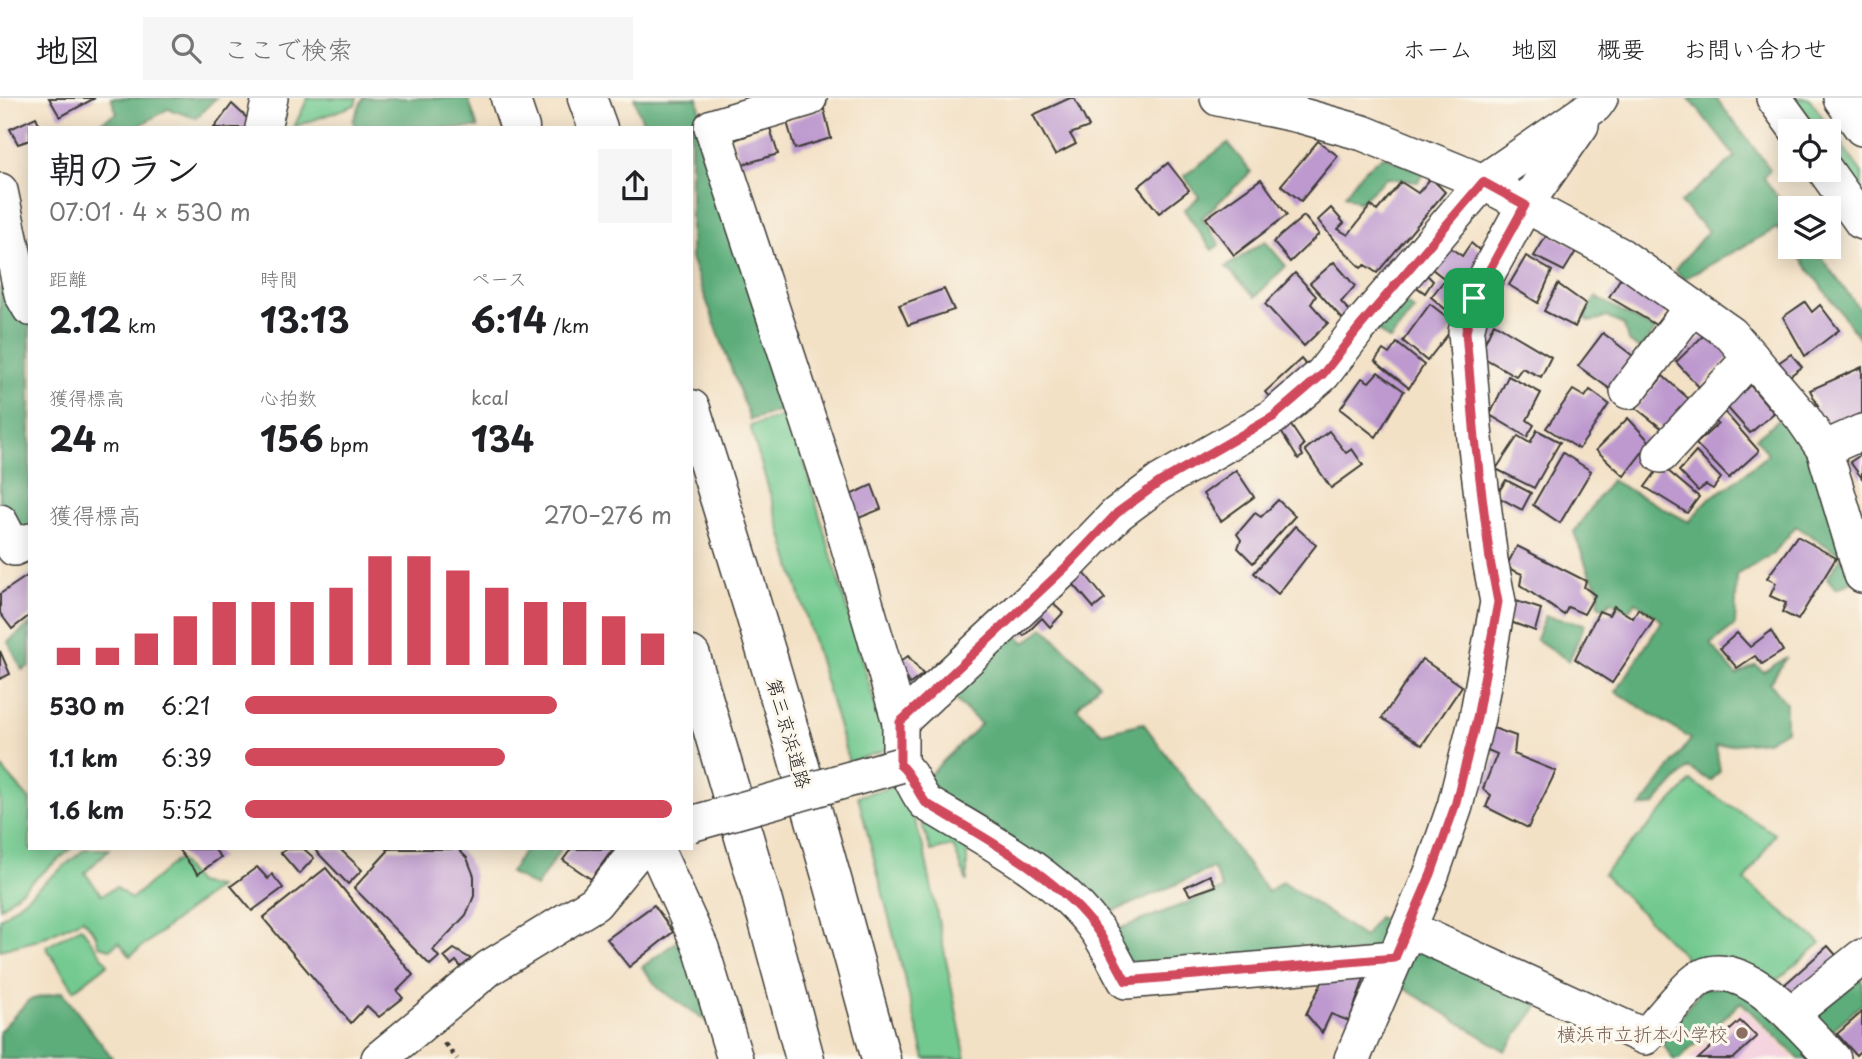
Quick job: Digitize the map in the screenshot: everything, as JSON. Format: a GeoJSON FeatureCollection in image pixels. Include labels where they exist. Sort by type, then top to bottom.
{"type":"FeatureCollection","features":[{"type":"Feature","properties":{"kind":"highway"},"geometry":{"type":"LineString","coordinates":[[510,98],[519,126]]}},
{"type":"Feature","properties":{"kind":"highway"},"geometry":{"type":"LineString","coordinates":[[587,98],[596,126]]}},
{"type":"Feature","properties":{"kind":"highway","name":"第三京浜道路"},"geometry":{"type":"LineString","coordinates":[[693,415],[748,587],[832,874],[881,1059]]}},
{"type":"Feature","properties":{"kind":"highway"},"geometry":{"type":"LineString","coordinates":[[693,663],[761,895],[805,1059]]}},
{"type":"Feature","properties":{"kind":"street"},"geometry":{"type":"LineString","coordinates":[[263,126],[270,98]]}},
{"type":"Feature","properties":{"kind":"street"},"geometry":{"type":"LineString","coordinates":[[809,98],[712,127],[839,513],[900,722],[900,765]]}},
{"type":"Feature","properties":{"kind":"street"},"geometry":{"type":"LineString","coordinates":[[1218,98],[1299,115],[1363,133],[1483,182],[1621,256],[1731,334],[1802,417],[1824,449],[1862,575]]}},
{"type":"Feature","properties":{"kind":"street"},"geometry":{"type":"LineString","coordinates":[[1345,98],[1363,133]]}},
{"type":"Feature","properties":{"kind":"street"},"geometry":{"type":"LineString","coordinates":[[1774,98],[1789,119]]}},
{"type":"Feature","properties":{"kind":"street"},"geometry":{"type":"LineString","coordinates":[[1841,98],[1862,128]]}},
{"type":"Feature","properties":{"kind":"street"},"geometry":{"type":"LineString","coordinates":[[900,722],[1066,567],[1117,513],[1160,482],[1273,417],[1323,374],[1483,182],[1597,101]]}},
{"type":"Feature","properties":{"kind":"street"},"geometry":{"type":"LineString","coordinates":[[1352,1059],[1431,874],[1455,806],[1477,718],[1498,602],[1478,466],[1466,332],[1474,298],[1525,205],[1597,101]]}},
{"type":"Feature","properties":{"kind":"street"},"geometry":{"type":"LineString","coordinates":[[1834,182],[1862,222]]}},
{"type":"Feature","properties":{"kind":"street"},"geometry":{"type":"LineString","coordinates":[[0,191],[22,293],[28,304]]}},
{"type":"Feature","properties":{"kind":"street"},"geometry":{"type":"LineString","coordinates":[[1628,391],[1692,307]]}},
{"type":"Feature","properties":{"kind":"street"},"geometry":{"type":"LineString","coordinates":[[1661,455],[1751,357]]}},
{"type":"Feature","properties":{"kind":"street"},"geometry":{"type":"LineString","coordinates":[[1824,449],[1862,432]]}},
{"type":"Feature","properties":{"kind":"street"},"geometry":{"type":"LineString","coordinates":[[900,765],[909,772],[917,792],[926,803],[1014,855],[1067,898],[1098,932],[1126,981],[1402,944],[1646,1037],[1698,979],[1717,973],[1741,977],[1791,1014],[1833,1059]]}},
{"type":"Feature","properties":{"kind":"street"},"geometry":{"type":"LineString","coordinates":[[693,823],[900,765]]}},
{"type":"Feature","properties":{"kind":"street"},"geometry":{"type":"LineString","coordinates":[[379,1059],[489,968],[595,903],[638,850]]}},
{"type":"Feature","properties":{"kind":"street"},"geometry":{"type":"LineString","coordinates":[[656,850],[701,948],[735,1059]]}},
{"type":"Feature","properties":{"kind":"street"},"geometry":{"type":"LineString","coordinates":[[1791,1014],[1862,957]]}},
{"type":"Feature","properties":{"kind":"shaded area","name":"横浜市立折本小学校"},"geometry":{"type":"Polygon","coordinates":[[[1743,1008],[1794,1059],[1689,1059],[1743,1008]]]}},
{"type":"Feature","properties":{"kind":"green space"},"geometry":{"type":"Polygon","coordinates":[[[111,98],[216,98],[196,118],[168,109],[138,126],[94,126],[117,113],[111,98]]]}},
{"type":"Feature","properties":{"kind":"green space"},"geometry":{"type":"Polygon","coordinates":[[[308,98],[357,98],[355,105],[294,126],[308,98]]]}},
{"type":"Feature","properties":{"kind":"green space"},"geometry":{"type":"Polygon","coordinates":[[[363,98],[468,98],[477,126],[355,126],[353,121],[363,98]]]}},
{"type":"Feature","properties":{"kind":"green space"},"geometry":{"type":"Polygon","coordinates":[[[634,98],[698,98],[704,135],[788,408],[750,420],[693,263],[693,126],[644,126],[634,98]]]}},
{"type":"Feature","properties":{"kind":"green space"},"geometry":{"type":"Polygon","coordinates":[[[1689,98],[1716,98],[1770,169],[1764,178],[1778,197],[1778,229],[1684,279],[1675,270],[1708,231],[1680,203],[1735,157],[1689,98]]]}},
{"type":"Feature","properties":{"kind":"green space"},"geometry":{"type":"Polygon","coordinates":[[[1794,98],[1809,98],[1824,119],[1809,119],[1794,98]]]}},
{"type":"Feature","properties":{"kind":"green space"},"geometry":{"type":"Polygon","coordinates":[[[1228,143],[1251,172],[1202,218],[1220,244],[1212,250],[1184,210],[1199,197],[1184,176],[1228,143]]]}},
{"type":"Feature","properties":{"kind":"green space"},"geometry":{"type":"Polygon","coordinates":[[[1841,143],[1862,173],[1862,195],[1841,165],[1841,143]]]}},
{"type":"Feature","properties":{"kind":"green space"},"geometry":{"type":"Polygon","coordinates":[[[1383,156],[1424,172],[1418,182],[1386,178],[1359,203],[1345,195],[1362,172],[1383,156]]]}},
{"type":"Feature","properties":{"kind":"green space"},"geometry":{"type":"Polygon","coordinates":[[[1265,241],[1286,266],[1255,297],[1226,267],[1265,241]]]}},
{"type":"Feature","properties":{"kind":"green space"},"geometry":{"type":"Polygon","coordinates":[[[1801,259],[1823,259],[1862,313],[1862,341],[1801,259]]]}},
{"type":"Feature","properties":{"kind":"green space"},"geometry":{"type":"Polygon","coordinates":[[[0,288],[10,288],[28,317],[28,531],[16,535],[0,507],[0,288]]]}},
{"type":"Feature","properties":{"kind":"green space"},"geometry":{"type":"Polygon","coordinates":[[[1596,297],[1655,330],[1641,350],[1628,341],[1624,325],[1606,317],[1590,322],[1584,317],[1596,297]]]}},
{"type":"Feature","properties":{"kind":"green space"},"geometry":{"type":"Polygon","coordinates":[[[1400,298],[1414,310],[1390,340],[1375,329],[1400,298]]]}},
{"type":"Feature","properties":{"kind":"green space"},"geometry":{"type":"Polygon","coordinates":[[[790,414],[888,749],[849,762],[750,426],[790,414]]]}},
{"type":"Feature","properties":{"kind":"green space"},"geometry":{"type":"Polygon","coordinates":[[[1783,416],[1795,417],[1856,580],[1836,589],[1827,578],[1842,556],[1796,526],[1773,554],[1737,575],[1735,625],[1711,644],[1736,675],[1756,665],[1763,672],[1787,657],[1770,683],[1786,703],[1786,730],[1767,741],[1716,746],[1720,771],[1711,781],[1688,768],[1654,805],[1641,807],[1691,739],[1616,692],[1662,621],[1636,602],[1628,611],[1611,601],[1604,608],[1598,605],[1599,590],[1588,570],[1574,532],[1611,480],[1689,522],[1708,499],[1731,485],[1768,454],[1756,438],[1783,416]]]}},
{"type":"Feature","properties":{"kind":"green space"},"geometry":{"type":"Polygon","coordinates":[[[1545,616],[1585,624],[1569,661],[1536,639],[1545,616]]]}},
{"type":"Feature","properties":{"kind":"green space"},"geometry":{"type":"Polygon","coordinates":[[[28,626],[28,667],[22,670],[8,642],[28,626]]]}},
{"type":"Feature","properties":{"kind":"green space"},"geometry":{"type":"Polygon","coordinates":[[[1044,627],[1099,684],[1077,708],[1102,733],[1143,723],[1268,892],[1282,881],[1364,937],[1378,917],[1400,926],[1391,950],[1133,974],[1108,933],[1223,889],[1213,868],[1101,917],[955,811],[924,780],[981,724],[946,691],[1011,630],[1025,643],[1044,627]]]}},
{"type":"Feature","properties":{"kind":"green space"},"geometry":{"type":"Polygon","coordinates":[[[0,766],[28,798],[28,850],[70,850],[0,908],[0,766]]]}},
{"type":"Feature","properties":{"kind":"green space"},"geometry":{"type":"Polygon","coordinates":[[[1691,781],[1775,834],[1745,881],[1821,943],[1777,980],[1739,963],[1688,960],[1603,874],[1691,781]]]}},
{"type":"Feature","properties":{"kind":"green space"},"geometry":{"type":"Polygon","coordinates":[[[903,784],[924,850],[966,1059],[925,1059],[858,796],[903,784]]]}},
{"type":"Feature","properties":{"kind":"green space"},"geometry":{"type":"Polygon","coordinates":[[[936,819],[967,837],[967,882],[953,846],[931,851],[921,821],[936,819]]]}},
{"type":"Feature","properties":{"kind":"green space"},"geometry":{"type":"Polygon","coordinates":[[[84,850],[108,850],[85,873],[102,895],[116,887],[131,899],[178,859],[197,883],[218,887],[130,956],[119,942],[110,949],[99,946],[95,933],[83,919],[38,940],[0,950],[0,919],[84,850]]]}},
{"type":"Feature","properties":{"kind":"green space"},"geometry":{"type":"Polygon","coordinates":[[[524,850],[560,850],[536,887],[510,873],[524,850]]]}},
{"type":"Feature","properties":{"kind":"green space"},"geometry":{"type":"Polygon","coordinates":[[[81,927],[108,964],[74,990],[46,947],[81,927]]]}},
{"type":"Feature","properties":{"kind":"green space"},"geometry":{"type":"Polygon","coordinates":[[[683,937],[708,1022],[659,989],[642,967],[683,937]]]}},
{"type":"Feature","properties":{"kind":"green space"},"geometry":{"type":"Polygon","coordinates":[[[1413,947],[1540,1004],[1505,1051],[1399,985],[1413,947]]]}},
{"type":"Feature","properties":{"kind":"green space"},"geometry":{"type":"Polygon","coordinates":[[[1862,969],[1862,1004],[1830,1032],[1809,1012],[1862,969]]]}},
{"type":"Feature","properties":{"kind":"green space"},"geometry":{"type":"Polygon","coordinates":[[[1738,985],[1816,1059],[1799,1059],[1741,1002],[1679,1059],[1673,1059],[1661,1041],[1702,989],[1738,985]]]}},
{"type":"Feature","properties":{"kind":"green space"},"geometry":{"type":"Polygon","coordinates":[[[62,992],[113,1059],[0,1059],[0,1031],[29,1000],[62,992]]]}},
{"type":"Feature","properties":{"kind":"building"},"geometry":{"type":"Polygon","coordinates":[[[49,98],[95,98],[60,117],[49,98]]]}},
{"type":"Feature","properties":{"kind":"building"},"geometry":{"type":"Polygon","coordinates":[[[1074,98],[1089,127],[1070,134],[1076,144],[1055,155],[1033,115],[1074,98]]]}},
{"type":"Feature","properties":{"kind":"building"},"geometry":{"type":"Polygon","coordinates":[[[232,104],[249,120],[248,126],[216,126],[232,104]]]}},
{"type":"Feature","properties":{"kind":"building"},"geometry":{"type":"Polygon","coordinates":[[[824,109],[831,138],[795,149],[787,122],[824,109]]]}},
{"type":"Feature","properties":{"kind":"building"},"geometry":{"type":"Polygon","coordinates":[[[36,117],[40,126],[28,126],[28,141],[18,144],[10,129],[36,117]]]}},
{"type":"Feature","properties":{"kind":"building"},"geometry":{"type":"Polygon","coordinates":[[[770,128],[778,154],[741,165],[734,140],[770,128]]]}},
{"type":"Feature","properties":{"kind":"building"},"geometry":{"type":"Polygon","coordinates":[[[1318,141],[1338,156],[1301,201],[1281,185],[1318,141]]]}},
{"type":"Feature","properties":{"kind":"building"},"geometry":{"type":"Polygon","coordinates":[[[1168,163],[1189,190],[1159,213],[1138,187],[1168,163]]]}},
{"type":"Feature","properties":{"kind":"building"},"geometry":{"type":"Polygon","coordinates":[[[1431,178],[1445,192],[1377,273],[1365,265],[1361,268],[1318,220],[1331,208],[1344,223],[1338,229],[1348,235],[1371,205],[1377,211],[1401,182],[1418,193],[1431,178]]]}},
{"type":"Feature","properties":{"kind":"building"},"geometry":{"type":"Polygon","coordinates":[[[1261,179],[1287,215],[1234,255],[1206,218],[1261,179]]]}},
{"type":"Feature","properties":{"kind":"building"},"geometry":{"type":"Polygon","coordinates":[[[1304,216],[1319,234],[1290,262],[1273,242],[1304,216]]]}},
{"type":"Feature","properties":{"kind":"building"},"geometry":{"type":"Polygon","coordinates":[[[1548,233],[1578,248],[1564,271],[1534,256],[1548,233]]]}},
{"type":"Feature","properties":{"kind":"building"},"geometry":{"type":"Polygon","coordinates":[[[1444,243],[1462,256],[1471,243],[1486,256],[1459,290],[1427,265],[1444,243]]]}},
{"type":"Feature","properties":{"kind":"building"},"geometry":{"type":"Polygon","coordinates":[[[1526,256],[1552,271],[1538,303],[1509,285],[1526,256]]]}},
{"type":"Feature","properties":{"kind":"building"},"geometry":{"type":"Polygon","coordinates":[[[1334,262],[1355,286],[1341,302],[1355,317],[1347,324],[1310,283],[1334,262]]]}},
{"type":"Feature","properties":{"kind":"building"},"geometry":{"type":"Polygon","coordinates":[[[1422,270],[1433,281],[1425,293],[1411,283],[1422,270]]]}},
{"type":"Feature","properties":{"kind":"building"},"geometry":{"type":"Polygon","coordinates":[[[1625,271],[1673,303],[1656,325],[1609,297],[1625,271]]]}},
{"type":"Feature","properties":{"kind":"building"},"geometry":{"type":"Polygon","coordinates":[[[1295,273],[1316,296],[1311,304],[1328,323],[1304,346],[1265,304],[1295,273]]]}},
{"type":"Feature","properties":{"kind":"building"},"geometry":{"type":"Polygon","coordinates":[[[1443,282],[1461,299],[1450,313],[1431,297],[1443,282]]]}},
{"type":"Feature","properties":{"kind":"building"},"geometry":{"type":"Polygon","coordinates":[[[1558,284],[1586,304],[1575,327],[1544,311],[1558,284]]]}},
{"type":"Feature","properties":{"kind":"building"},"geometry":{"type":"Polygon","coordinates":[[[944,289],[954,310],[908,325],[899,305],[944,289]]]}},
{"type":"Feature","properties":{"kind":"building"},"geometry":{"type":"Polygon","coordinates":[[[1805,302],[1812,312],[1820,305],[1839,330],[1805,356],[1783,317],[1805,302]]]}},
{"type":"Feature","properties":{"kind":"building"},"geometry":{"type":"Polygon","coordinates":[[[1430,304],[1456,324],[1427,361],[1403,341],[1430,304]]]}},
{"type":"Feature","properties":{"kind":"building"},"geometry":{"type":"Polygon","coordinates":[[[1494,323],[1551,357],[1541,377],[1522,368],[1516,376],[1479,355],[1494,323]]]}},
{"type":"Feature","properties":{"kind":"building"},"geometry":{"type":"Polygon","coordinates":[[[1708,331],[1730,356],[1699,387],[1676,362],[1708,331]]]}},
{"type":"Feature","properties":{"kind":"building"},"geometry":{"type":"Polygon","coordinates":[[[1603,333],[1633,356],[1610,389],[1578,366],[1603,333]]]}},
{"type":"Feature","properties":{"kind":"building"},"geometry":{"type":"Polygon","coordinates":[[[1397,343],[1424,365],[1409,388],[1375,361],[1383,350],[1389,354],[1397,343]]]}},
{"type":"Feature","properties":{"kind":"building"},"geometry":{"type":"Polygon","coordinates":[[[1791,354],[1802,367],[1784,380],[1774,366],[1791,354]]]}},
{"type":"Feature","properties":{"kind":"building"},"geometry":{"type":"Polygon","coordinates":[[[1301,359],[1311,371],[1274,403],[1265,392],[1301,359]]]}},
{"type":"Feature","properties":{"kind":"building"},"geometry":{"type":"Polygon","coordinates":[[[1862,367],[1862,414],[1841,425],[1827,437],[1812,409],[1818,406],[1810,390],[1862,367]]]}},
{"type":"Feature","properties":{"kind":"building"},"geometry":{"type":"Polygon","coordinates":[[[1378,372],[1404,391],[1376,437],[1340,409],[1362,378],[1369,382],[1378,372]]]}},
{"type":"Feature","properties":{"kind":"building"},"geometry":{"type":"Polygon","coordinates":[[[1508,376],[1541,393],[1527,420],[1534,425],[1527,437],[1490,415],[1508,376]]]}},
{"type":"Feature","properties":{"kind":"building"},"geometry":{"type":"Polygon","coordinates":[[[1663,376],[1690,400],[1664,430],[1636,408],[1663,376]]]}},
{"type":"Feature","properties":{"kind":"building"},"geometry":{"type":"Polygon","coordinates":[[[1750,385],[1774,413],[1750,433],[1726,406],[1750,385]]]}},
{"type":"Feature","properties":{"kind":"building"},"geometry":{"type":"Polygon","coordinates":[[[1573,390],[1585,397],[1590,390],[1609,404],[1579,449],[1546,428],[1573,390]]]}},
{"type":"Feature","properties":{"kind":"building"},"geometry":{"type":"Polygon","coordinates":[[[1722,409],[1759,451],[1729,478],[1696,444],[1718,424],[1711,418],[1722,409]]]}},
{"type":"Feature","properties":{"kind":"building"},"geometry":{"type":"Polygon","coordinates":[[[1286,418],[1304,445],[1300,449],[1303,456],[1298,459],[1277,425],[1286,418]]]}},
{"type":"Feature","properties":{"kind":"building"},"geometry":{"type":"Polygon","coordinates":[[[1628,418],[1650,442],[1624,476],[1596,450],[1628,418]]]}},
{"type":"Feature","properties":{"kind":"building"},"geometry":{"type":"Polygon","coordinates":[[[1537,430],[1560,442],[1534,488],[1496,469],[1518,436],[1530,443],[1537,430]]]}},
{"type":"Feature","properties":{"kind":"building"},"geometry":{"type":"Polygon","coordinates":[[[1329,431],[1346,453],[1352,449],[1363,465],[1331,488],[1305,450],[1329,431]]]}},
{"type":"Feature","properties":{"kind":"building"},"geometry":{"type":"Polygon","coordinates":[[[1696,452],[1721,478],[1713,489],[1706,485],[1698,491],[1679,471],[1696,452]]]}},
{"type":"Feature","properties":{"kind":"building"},"geometry":{"type":"Polygon","coordinates":[[[1563,453],[1591,471],[1560,523],[1533,505],[1563,453]]]}},
{"type":"Feature","properties":{"kind":"building"},"geometry":{"type":"Polygon","coordinates":[[[1862,454],[1862,478],[1850,462],[1862,454]]]}},
{"type":"Feature","properties":{"kind":"building"},"geometry":{"type":"Polygon","coordinates":[[[1661,465],[1699,497],[1687,513],[1645,487],[1661,465]]]}},
{"type":"Feature","properties":{"kind":"building"},"geometry":{"type":"Polygon","coordinates":[[[1236,470],[1254,497],[1221,521],[1203,494],[1236,470]]]}},
{"type":"Feature","properties":{"kind":"building"},"geometry":{"type":"Polygon","coordinates":[[[1506,480],[1531,493],[1522,510],[1496,496],[1506,480]]]}},
{"type":"Feature","properties":{"kind":"building"},"geometry":{"type":"Polygon","coordinates":[[[872,485],[881,509],[859,518],[850,495],[872,485]]]}},
{"type":"Feature","properties":{"kind":"building"},"geometry":{"type":"Polygon","coordinates":[[[1278,500],[1295,516],[1253,563],[1238,548],[1241,540],[1237,534],[1255,513],[1261,517],[1278,500]]]}},
{"type":"Feature","properties":{"kind":"building"},"geometry":{"type":"Polygon","coordinates":[[[1295,526],[1316,545],[1278,594],[1254,573],[1295,526]]]}},
{"type":"Feature","properties":{"kind":"building"},"geometry":{"type":"Polygon","coordinates":[[[1797,536],[1836,558],[1798,620],[1782,612],[1786,603],[1770,596],[1776,583],[1767,578],[1797,536]]]}},
{"type":"Feature","properties":{"kind":"building"},"geometry":{"type":"Polygon","coordinates":[[[1517,546],[1586,581],[1584,587],[1595,595],[1584,614],[1568,607],[1564,615],[1520,585],[1522,574],[1506,567],[1517,546]]]}},
{"type":"Feature","properties":{"kind":"building"},"geometry":{"type":"Polygon","coordinates":[[[1082,570],[1105,599],[1094,608],[1070,580],[1082,570]]]}},
{"type":"Feature","properties":{"kind":"building"},"geometry":{"type":"Polygon","coordinates":[[[28,575],[28,617],[12,629],[0,613],[0,594],[28,575]]]}},
{"type":"Feature","properties":{"kind":"building"},"geometry":{"type":"Polygon","coordinates":[[[1048,599],[1063,613],[1050,627],[1042,618],[1024,636],[1016,628],[1048,599]]]}},
{"type":"Feature","properties":{"kind":"building"},"geometry":{"type":"Polygon","coordinates":[[[1513,600],[1541,609],[1535,631],[1508,621],[1513,600]]]}},
{"type":"Feature","properties":{"kind":"building"},"geometry":{"type":"Polygon","coordinates":[[[1614,606],[1633,618],[1638,609],[1654,620],[1612,683],[1575,659],[1599,611],[1609,615],[1614,606]]]}},
{"type":"Feature","properties":{"kind":"building"},"geometry":{"type":"Polygon","coordinates":[[[1771,631],[1783,651],[1762,664],[1755,656],[1737,668],[1720,648],[1737,633],[1750,647],[1771,631]]]}},
{"type":"Feature","properties":{"kind":"building"},"geometry":{"type":"Polygon","coordinates":[[[0,651],[10,674],[0,679],[0,651]]]}},
{"type":"Feature","properties":{"kind":"building"},"geometry":{"type":"Polygon","coordinates":[[[908,656],[923,674],[910,684],[896,665],[908,656]]]}},
{"type":"Feature","properties":{"kind":"building"},"geometry":{"type":"Polygon","coordinates":[[[1422,659],[1462,686],[1422,745],[1382,718],[1422,659]]]}},
{"type":"Feature","properties":{"kind":"building"},"geometry":{"type":"Polygon","coordinates":[[[1493,728],[1516,736],[1514,754],[1556,771],[1528,828],[1486,807],[1491,795],[1483,789],[1497,754],[1485,749],[1493,728]]]}},
{"type":"Feature","properties":{"kind":"building"},"geometry":{"type":"Polygon","coordinates":[[[179,850],[215,850],[221,857],[198,874],[179,850]]]}},
{"type":"Feature","properties":{"kind":"building"},"geometry":{"type":"Polygon","coordinates":[[[286,850],[305,850],[314,858],[299,874],[281,853],[286,850]]]}},
{"type":"Feature","properties":{"kind":"building"},"geometry":{"type":"Polygon","coordinates":[[[315,850],[341,850],[362,870],[348,884],[315,850]]]}},
{"type":"Feature","properties":{"kind":"building"},"geometry":{"type":"Polygon","coordinates":[[[459,850],[467,858],[474,876],[474,896],[466,915],[433,950],[439,957],[430,965],[354,888],[388,851],[459,850]]]}},
{"type":"Feature","properties":{"kind":"building"},"geometry":{"type":"Polygon","coordinates":[[[570,850],[612,850],[591,879],[563,860],[570,850]]]}},
{"type":"Feature","properties":{"kind":"building"},"geometry":{"type":"Polygon","coordinates":[[[257,867],[268,879],[272,874],[283,888],[252,911],[231,886],[257,867]]]}},
{"type":"Feature","properties":{"kind":"building"},"geometry":{"type":"Polygon","coordinates":[[[326,868],[413,975],[397,991],[403,998],[379,1017],[367,1006],[351,1023],[263,918],[326,868]]]}},
{"type":"Feature","properties":{"kind":"building"},"geometry":{"type":"Polygon","coordinates":[[[1210,875],[1216,886],[1190,895],[1185,887],[1210,875]]]}},
{"type":"Feature","properties":{"kind":"building"},"geometry":{"type":"Polygon","coordinates":[[[654,905],[673,932],[629,967],[607,939],[654,905]]]}},
{"type":"Feature","properties":{"kind":"building"},"geometry":{"type":"Polygon","coordinates":[[[1828,946],[1842,962],[1798,1001],[1784,985],[1828,946]]]}},
{"type":"Feature","properties":{"kind":"building"},"geometry":{"type":"Polygon","coordinates":[[[454,949],[471,959],[461,967],[456,961],[451,965],[444,957],[454,949]]]}},
{"type":"Feature","properties":{"kind":"building"},"geometry":{"type":"Polygon","coordinates":[[[1329,969],[1365,976],[1349,1021],[1331,1014],[1322,1033],[1306,1014],[1329,969]]]}},
{"type":"Feature","properties":{"kind":"building"},"geometry":{"type":"Polygon","coordinates":[[[1862,1012],[1862,1049],[1856,1055],[1837,1034],[1862,1012]]]}},
{"type":"Feature","properties":{"kind":"building"},"geometry":{"type":"Polygon","coordinates":[[[1740,1021],[1757,1037],[1733,1059],[1698,1059],[1740,1021]]]}},
{"type":"Feature","properties":{"kind":"place","name":"横浜市立折本小学校"},"geometry":{"type":"Point","coordinates":[1742,1033]}},
{"type":"Feature","properties":{"kind":"route"},"geometry":{"type":"LineString","coordinates":[[1483,182],[1525,205],[1474,298],[1466,332],[1475,439],[1498,602],[1477,718],[1455,806],[1431,874],[1395,958],[1126,981],[1098,932],[1067,898],[1014,855],[926,803],[917,792],[909,772],[900,765],[900,722],[1066,567],[1117,513],[1160,482],[1273,417],[1323,374],[1483,182]]}}]}
